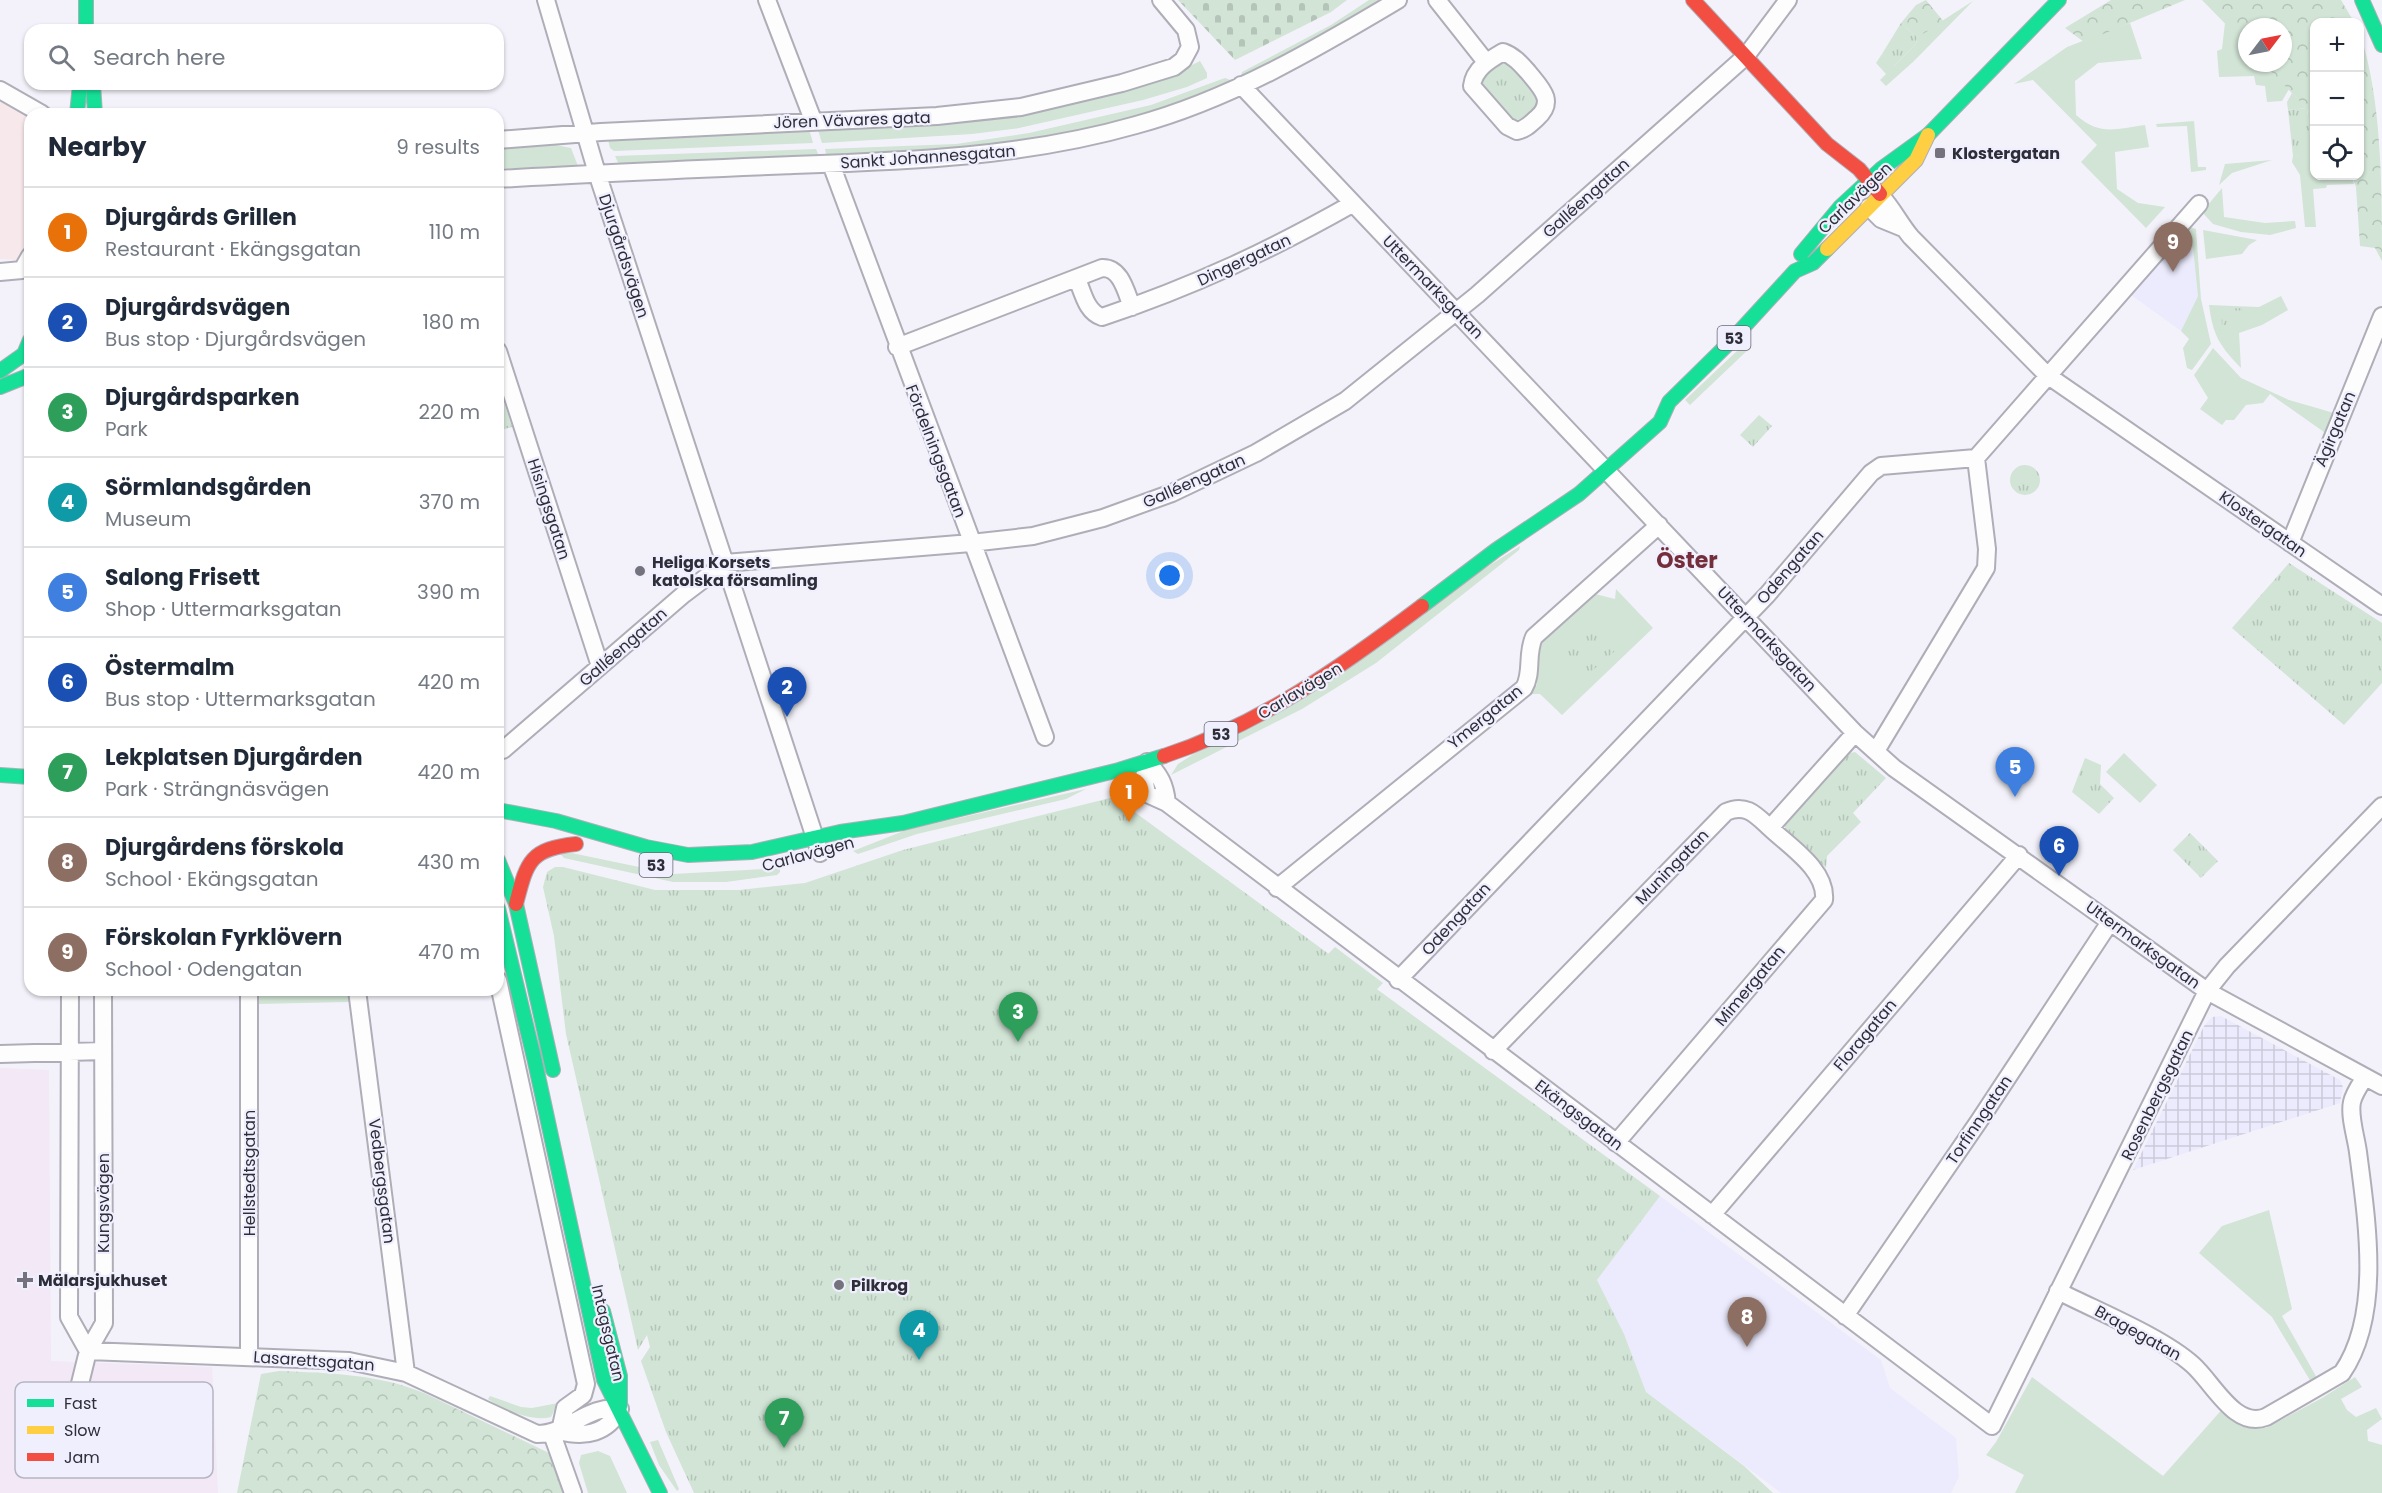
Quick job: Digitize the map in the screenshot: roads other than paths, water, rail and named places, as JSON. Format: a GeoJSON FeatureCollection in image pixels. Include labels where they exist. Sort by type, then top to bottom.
{"type":"FeatureCollection","features":[{"type":"Feature","properties":{"kind":"main road"},"geometry":{"type":"LineString","coordinates":[[86,0],[86,24]]}},
{"type":"Feature","properties":{"kind":"main road","name":"Klostergatan"},"geometry":{"type":"LineString","coordinates":[[1693,0],[1827,144],[1859,169],[1868,181],[1875,201]]}},
{"type":"Feature","properties":{"kind":"main road","name":"Carlavägen"},"geometry":{"type":"LineString","coordinates":[[1796,271],[1802,252],[1856,192],[1928,135],[2059,0]]}},
{"type":"Feature","properties":{"kind":"main road","name":"Carlavägen"},"geometry":{"type":"LineString","coordinates":[[2014,45],[2072,0]]}},
{"type":"Feature","properties":{"kind":"main road"},"geometry":{"type":"LineString","coordinates":[[2362,0],[2382,45]]}},
{"type":"Feature","properties":{"kind":"main road"},"geometry":{"type":"LineString","coordinates":[[78,108],[79,90]]}},
{"type":"Feature","properties":{"kind":"main road"},"geometry":{"type":"LineString","coordinates":[[93,90],[95,108]]}},
{"type":"Feature","properties":{"kind":"main road","name":"Carlavägen"},"geometry":{"type":"LineString","coordinates":[[504,811],[556,821],[646,847],[688,855],[825,848],[903,823],[1147,762],[1244,724],[1296,696],[1404,622],[1496,550],[1580,495],[1660,422],[1670,402],[1796,271],[1813,263],[1916,160],[1928,135]]}},
{"type":"Feature","properties":{"kind":"main road","name":"Klostergatan"},"geometry":{"type":"LineString","coordinates":[[1827,144],[1832,157],[1856,192],[1875,201]]}},
{"type":"Feature","properties":{"kind":"main road"},"geometry":{"type":"LineString","coordinates":[[0,371],[24,354]]}},
{"type":"Feature","properties":{"kind":"main road"},"geometry":{"type":"LineString","coordinates":[[0,387],[24,377]]}},
{"type":"Feature","properties":{"kind":"main road","name":"Carlavägen"},"geometry":{"type":"LineString","coordinates":[[1650,411],[1670,402]]}},
{"type":"Feature","properties":{"kind":"main road","name":"Carlavägen"},"geometry":{"type":"LineString","coordinates":[[1496,550],[1555,494]]}},
{"type":"Feature","properties":{"kind":"main road"},"geometry":{"type":"LineString","coordinates":[[0,775],[24,777]]}},
{"type":"Feature","properties":{"kind":"main road","name":"Carlavägen"},"geometry":{"type":"LineString","coordinates":[[825,848],[903,823]]}},
{"type":"Feature","properties":{"kind":"main road"},"geometry":{"type":"LineString","coordinates":[[516,904],[528,862],[539,850],[549,845],[581,845],[549,836]]}},
{"type":"Feature","properties":{"kind":"main road","name":"53"},"geometry":{"type":"LineString","coordinates":[[670,866],[705,868]]}},
{"type":"Feature","properties":{"kind":"main road"},"geometry":{"type":"LineString","coordinates":[[504,875],[516,904],[556,1087]]}},
{"type":"Feature","properties":{"kind":"main road","name":"Intagsgatan"},"geometry":{"type":"LineString","coordinates":[[504,933],[535,1062],[591,1330],[604,1380],[620,1409]]}},
{"type":"Feature","properties":{"kind":"main road","name":"Intagsgatan"},"geometry":{"type":"LineString","coordinates":[[560,1109],[606,1326],[620,1376],[620,1409]]}},
{"type":"Feature","properties":{"kind":"main road"},"geometry":{"type":"LineString","coordinates":[[620,1409],[660,1493]]}},
{"type":"Feature","properties":{"kind":"street","name":"Djurgårdsvägen"},"geometry":{"type":"LineString","coordinates":[[546,0],[597,173],[725,563],[825,848]]}},
{"type":"Feature","properties":{"kind":"street"},"geometry":{"type":"LineString","coordinates":[[767,0],[813,120]]}},
{"type":"Feature","properties":{"kind":"street","name":"Jören Vävares gata"},"geometry":{"type":"LineString","coordinates":[[504,140],[813,120],[937,116],[1021,106],[1122,83],[1174,67],[1183,60],[1190,47],[1186,30],[1161,0]]}},
{"type":"Feature","properties":{"kind":"street","name":"Sankt Johannesgatan"},"geometry":{"type":"LineString","coordinates":[[504,179],[948,159],[1044,147],[1138,125],[1241,86],[1398,0]]}},
{"type":"Feature","properties":{"kind":"street"},"geometry":{"type":"LineString","coordinates":[[1437,0],[1486,62]]}},
{"type":"Feature","properties":{"kind":"street","name":"Galléengatan"},"geometry":{"type":"LineString","coordinates":[[504,749],[684,594],[725,563],[1032,536],[1103,518],[1172,493],[1256,453],[1345,401],[1457,311],[1746,56],[1788,0]]}},
{"type":"Feature","properties":{"kind":"street"},"geometry":{"type":"LineString","coordinates":[[1503,52],[1513,55],[1545,92],[1547,105],[1525,129],[1518,131],[1507,126],[1473,86],[1473,80],[1486,62],[1503,52]]}},
{"type":"Feature","properties":{"kind":"street","name":"Uttermarksgatan"},"geometry":{"type":"LineString","coordinates":[[1241,86],[1855,733],[1894,768],[2207,991],[2382,1086]]}},
{"type":"Feature","properties":{"kind":"street"},"geometry":{"type":"LineString","coordinates":[[0,90],[32,108]]}},
{"type":"Feature","properties":{"kind":"street","name":"Fördelningsgatan"},"geometry":{"type":"LineString","coordinates":[[831,164],[897,347],[1045,737]]}},
{"type":"Feature","properties":{"kind":"street","name":"Klostergatan"},"geometry":{"type":"LineString","coordinates":[[1875,201],[1881,219],[1903,228],[2047,375],[2382,606]]}},
{"type":"Feature","properties":{"kind":"street","name":"Dingergatan"},"geometry":{"type":"LineString","coordinates":[[1077,279],[1094,315],[1102,316],[1164,297],[1285,242],[1352,204]]}},
{"type":"Feature","properties":{"kind":"street"},"geometry":{"type":"LineString","coordinates":[[1876,751],[1986,568],[1987,549],[1976,458],[2199,204]]}},
{"type":"Feature","properties":{"kind":"street"},"geometry":{"type":"LineString","coordinates":[[0,272],[22,270],[24,266]]}},
{"type":"Feature","properties":{"kind":"street"},"geometry":{"type":"LineString","coordinates":[[897,347],[1109,268],[1116,272],[1132,307]]}},
{"type":"Feature","properties":{"kind":"street","name":"Ägirgatan"},"geometry":{"type":"LineString","coordinates":[[2290,543],[2382,316]]}},
{"type":"Feature","properties":{"kind":"street","name":"Hisingsgatan"},"geometry":{"type":"LineString","coordinates":[[504,370],[600,666]]}},
{"type":"Feature","properties":{"kind":"street","name":"Odengatan"},"geometry":{"type":"LineString","coordinates":[[1398,980],[1746,617],[1870,473],[1881,466],[1976,458]]}},
{"type":"Feature","properties":{"kind":"street","name":"Ymergatan"},"geometry":{"type":"LineString","coordinates":[[1277,888],[1524,688],[1529,679],[1528,650],[1534,637],[1659,525]]}},
{"type":"Feature","properties":{"kind":"street"},"geometry":{"type":"LineString","coordinates":[[1770,828],[1855,733]]}},
{"type":"Feature","properties":{"kind":"street","name":"Ekängsgatan"},"geometry":{"type":"LineString","coordinates":[[1147,762],[1161,776],[1166,787],[1167,803],[1492,1051],[1992,1426]]}},
{"type":"Feature","properties":{"kind":"street","name":"Rosenbergsgatan"},"geometry":{"type":"LineString","coordinates":[[1992,1426],[2207,991],[2227,966],[2382,806]]}},
{"type":"Feature","properties":{"kind":"street","name":"Muningatan"},"geometry":{"type":"LineString","coordinates":[[1492,1051],[1726,812],[1737,807],[1751,810],[1770,828]]}},
{"type":"Feature","properties":{"kind":"street","name":"Mimergatan"},"geometry":{"type":"LineString","coordinates":[[1616,1143],[1824,900],[1825,890],[1818,874],[1770,828]]}},
{"type":"Feature","properties":{"kind":"street","name":"Floragatan"},"geometry":{"type":"LineString","coordinates":[[1712,1215],[2019,855]]}},
{"type":"Feature","properties":{"kind":"street","name":"Torfinngatan"},"geometry":{"type":"LineString","coordinates":[[1845,1316],[1979,1121],[2110,922]]}},
{"type":"Feature","properties":{"kind":"street","name":"Kungsvägen"},"geometry":{"type":"LineString","coordinates":[[70,996],[69,1317],[88,1351]]}},
{"type":"Feature","properties":{"kind":"street","name":"Kungsvägen"},"geometry":{"type":"LineString","coordinates":[[80,1382],[88,1351],[104,1323],[103,996]]}},
{"type":"Feature","properties":{"kind":"street","name":"Hellstedtsgatan"},"geometry":{"type":"LineString","coordinates":[[249,996],[249,1357]]}},
{"type":"Feature","properties":{"kind":"street","name":"Vedbergsgatan"},"geometry":{"type":"LineString","coordinates":[[358,996],[406,1373]]}},
{"type":"Feature","properties":{"kind":"street","name":"Intagsgatan"},"geometry":{"type":"LineString","coordinates":[[501,996],[586,1384],[582,1395],[565,1408],[556,1433]]}},
{"type":"Feature","properties":{"kind":"street"},"geometry":{"type":"LineString","coordinates":[[0,1054],[103,1051]]}},
{"type":"Feature","properties":{"kind":"street","name":"Bragegatan"},"geometry":{"type":"LineString","coordinates":[[2058,1291],[2174,1351],[2206,1378],[2246,1420],[2256,1421],[2266,1417],[2342,1373],[2351,1363],[2368,1334],[2372,1315],[2374,1272],[2352,1104],[2365,1077]]}},
{"type":"Feature","properties":{"kind":"street","name":"Lasarettsgatan"},"geometry":{"type":"LineString","coordinates":[[88,1351],[349,1361],[406,1373],[519,1427],[537,1434],[556,1433]]}},
{"type":"Feature","properties":{"kind":"street"},"geometry":{"type":"LineString","coordinates":[[573,1493],[556,1433],[574,1421],[607,1407],[620,1409]]}},
{"type":"Feature","properties":{"kind":"place","name":"Klostergatan"},"geometry":{"type":"Point","coordinates":[1940,153]}},
{"type":"Feature","properties":{"kind":"place","name":"Förskolan Fyrklövern"},"geometry":{"type":"Point","coordinates":[2173,272]}},
{"type":"Feature","properties":{"kind":"place","name":"Heliga Korsets katolska församling"},"geometry":{"type":"Point","coordinates":[640,571]}},
{"type":"Feature","properties":{"kind":"place","name":"Djurgårdsvägen"},"geometry":{"type":"Point","coordinates":[787,717]}},
{"type":"Feature","properties":{"kind":"place","name":"Salong Frisett"},"geometry":{"type":"Point","coordinates":[2015,797]}},
{"type":"Feature","properties":{"kind":"place","name":"Djurgårds Grillen"},"geometry":{"type":"Point","coordinates":[1129,822]}},
{"type":"Feature","properties":{"kind":"place","name":"Östermalm"},"geometry":{"type":"Point","coordinates":[2059,876]}},
{"type":"Feature","properties":{"kind":"place","name":"Djurgårdsparken"},"geometry":{"type":"Point","coordinates":[1018,1042]}},
{"type":"Feature","properties":{"kind":"place","name":"Mälarsjukhuset"},"geometry":{"type":"Point","coordinates":[25,1280]}},
{"type":"Feature","properties":{"kind":"place","name":"Pilkrog"},"geometry":{"type":"Point","coordinates":[839,1285]}},
{"type":"Feature","properties":{"kind":"place","name":"Djurgårdens förskola"},"geometry":{"type":"Point","coordinates":[1747,1347]}},
{"type":"Feature","properties":{"kind":"place","name":"Sörmlandsgården"},"geometry":{"type":"Point","coordinates":[919,1360]}},
{"type":"Feature","properties":{"kind":"place","name":"Lekplatsen Djurgården"},"geometry":{"type":"Point","coordinates":[784,1448]}},
{"type":"Feature","properties":{"kind":"district","name":"Öster"},"geometry":{"type":"Point","coordinates":[1687,560]}}]}
